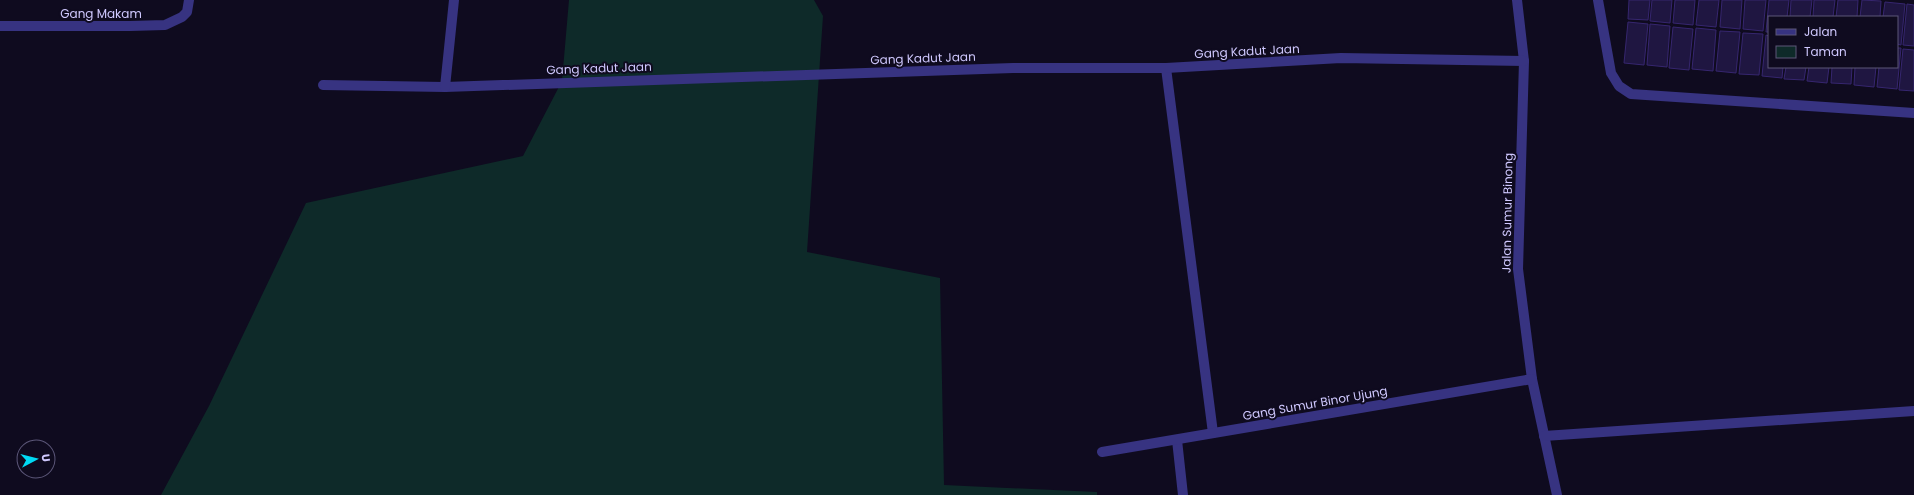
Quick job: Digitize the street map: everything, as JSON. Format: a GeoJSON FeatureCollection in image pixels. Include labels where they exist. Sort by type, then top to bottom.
{"type":"FeatureCollection","features":[{"type":"Feature","properties":{"kind":"street","name":"Gang Makam"},"geometry":{"type":"LineString","coordinates":[[0,26],[165,25],[182,17],[187,12],[189,0]]}},
{"type":"Feature","properties":{"kind":"street"},"geometry":{"type":"LineString","coordinates":[[445,86],[454,0]]}},
{"type":"Feature","properties":{"kind":"street","name":"Jalan Sumur Binong"},"geometry":{"type":"LineString","coordinates":[[1517,0],[1524,61],[1518,269],[1532,379],[1556,495]]}},
{"type":"Feature","properties":{"kind":"street"},"geometry":{"type":"LineString","coordinates":[[1598,0],[1611,73],[1620,86],[1631,94],[1914,113]]}},
{"type":"Feature","properties":{"kind":"street","name":"Gang Kadut Jaan"},"geometry":{"type":"LineString","coordinates":[[323,85],[445,86],[1005,68],[1166,68],[1341,58],[1524,61]]}},
{"type":"Feature","properties":{"kind":"street"},"geometry":{"type":"LineString","coordinates":[[1166,68],[1213,433]]}},
{"type":"Feature","properties":{"kind":"street","name":"Gang Sumur Binor Ujung"},"geometry":{"type":"LineString","coordinates":[[1102,452],[1532,379]]}},
{"type":"Feature","properties":{"kind":"street"},"geometry":{"type":"LineString","coordinates":[[1544,436],[1914,411]]}},
{"type":"Feature","properties":{"kind":"street"},"geometry":{"type":"LineString","coordinates":[[1176,440],[1183,495]]}},
{"type":"Feature","properties":{"kind":"green space"},"geometry":{"type":"Polygon","coordinates":[[[569,0],[814,0],[823,16],[807,252],[940,278],[944,485],[1097,492],[1097,495],[161,495],[209,406],[306,203],[523,156],[562,81],[569,0]]]}},
{"type":"Feature","properties":{"kind":"building"},"geometry":{"type":"Polygon","coordinates":[[[1629,0],[1650,0],[1648,20],[1628,19],[1629,0]]]}},
{"type":"Feature","properties":{"kind":"building"},"geometry":{"type":"Polygon","coordinates":[[[1652,0],[1672,0],[1670,23],[1650,21],[1652,0]]]}},
{"type":"Feature","properties":{"kind":"building"},"geometry":{"type":"Polygon","coordinates":[[[1675,0],[1695,0],[1693,25],[1673,23],[1675,0]]]}},
{"type":"Feature","properties":{"kind":"building"},"geometry":{"type":"Polygon","coordinates":[[[1699,0],[1719,0],[1716,27],[1696,25],[1699,0]]]}},
{"type":"Feature","properties":{"kind":"building"},"geometry":{"type":"Polygon","coordinates":[[[1722,0],[1742,0],[1740,29],[1720,27],[1722,0]]]}},
{"type":"Feature","properties":{"kind":"building"},"geometry":{"type":"Polygon","coordinates":[[[1745,0],[1766,0],[1763,31],[1743,29],[1745,0]]]}},
{"type":"Feature","properties":{"kind":"building"},"geometry":{"type":"Polygon","coordinates":[[[1769,0],[1789,0],[1787,16],[1768,16],[1768,32],[1766,32],[1769,0]]]}},
{"type":"Feature","properties":{"kind":"building"},"geometry":{"type":"Polygon","coordinates":[[[1791,0],[1812,0],[1810,16],[1790,16],[1791,0]]]}},
{"type":"Feature","properties":{"kind":"building"},"geometry":{"type":"Polygon","coordinates":[[[1814,0],[1835,0],[1833,16],[1813,16],[1814,0]]]}},
{"type":"Feature","properties":{"kind":"building"},"geometry":{"type":"Polygon","coordinates":[[[1838,0],[1858,0],[1857,16],[1836,16],[1838,0]]]}},
{"type":"Feature","properties":{"kind":"building"},"geometry":{"type":"Polygon","coordinates":[[[1862,0],[1881,1],[1880,16],[1860,16],[1862,0]]]}},
{"type":"Feature","properties":{"kind":"building"},"geometry":{"type":"Polygon","coordinates":[[[1885,2],[1905,4],[1901,45],[1898,44],[1898,16],[1883,16],[1885,2]]]}},
{"type":"Feature","properties":{"kind":"building"},"geometry":{"type":"Polygon","coordinates":[[[1907,4],[1914,5],[1914,46],[1903,45],[1907,4]]]}},
{"type":"Feature","properties":{"kind":"building"},"geometry":{"type":"Polygon","coordinates":[[[1628,22],[1648,24],[1644,65],[1624,63],[1628,22]]]}},
{"type":"Feature","properties":{"kind":"building"},"geometry":{"type":"Polygon","coordinates":[[[1650,24],[1670,26],[1667,67],[1647,65],[1650,24]]]}},
{"type":"Feature","properties":{"kind":"building"},"geometry":{"type":"Polygon","coordinates":[[[1673,27],[1693,29],[1689,70],[1669,68],[1673,27]]]}},
{"type":"Feature","properties":{"kind":"building"},"geometry":{"type":"Polygon","coordinates":[[[1696,28],[1716,30],[1713,71],[1692,69],[1696,28]]]}},
{"type":"Feature","properties":{"kind":"building"},"geometry":{"type":"Polygon","coordinates":[[[1720,31],[1740,32],[1736,73],[1716,71],[1720,31]]]}},
{"type":"Feature","properties":{"kind":"building"},"geometry":{"type":"Polygon","coordinates":[[[1743,33],[1763,34],[1759,75],[1739,74],[1743,33]]]}},
{"type":"Feature","properties":{"kind":"building"},"geometry":{"type":"Polygon","coordinates":[[[1766,35],[1768,36],[1768,68],[1783,68],[1782,78],[1762,76],[1766,35]]]}},
{"type":"Feature","properties":{"kind":"building"},"geometry":{"type":"Polygon","coordinates":[[[1898,48],[1901,48],[1897,89],[1877,87],[1879,68],[1898,68],[1898,48]]]}},
{"type":"Feature","properties":{"kind":"building"},"geometry":{"type":"Polygon","coordinates":[[[1903,49],[1914,50],[1914,91],[1899,90],[1903,49]]]}},
{"type":"Feature","properties":{"kind":"building"},"geometry":{"type":"Polygon","coordinates":[[[1786,68],[1806,68],[1804,80],[1784,79],[1786,68]]]}},
{"type":"Feature","properties":{"kind":"building"},"geometry":{"type":"Polygon","coordinates":[[[1809,68],[1829,68],[1827,83],[1807,81],[1809,68]]]}},
{"type":"Feature","properties":{"kind":"building"},"geometry":{"type":"Polygon","coordinates":[[[1832,68],[1852,68],[1851,84],[1831,83],[1832,68]]]}},
{"type":"Feature","properties":{"kind":"building"},"geometry":{"type":"Polygon","coordinates":[[[1855,68],[1876,68],[1874,87],[1854,85],[1855,68]]]}}]}
